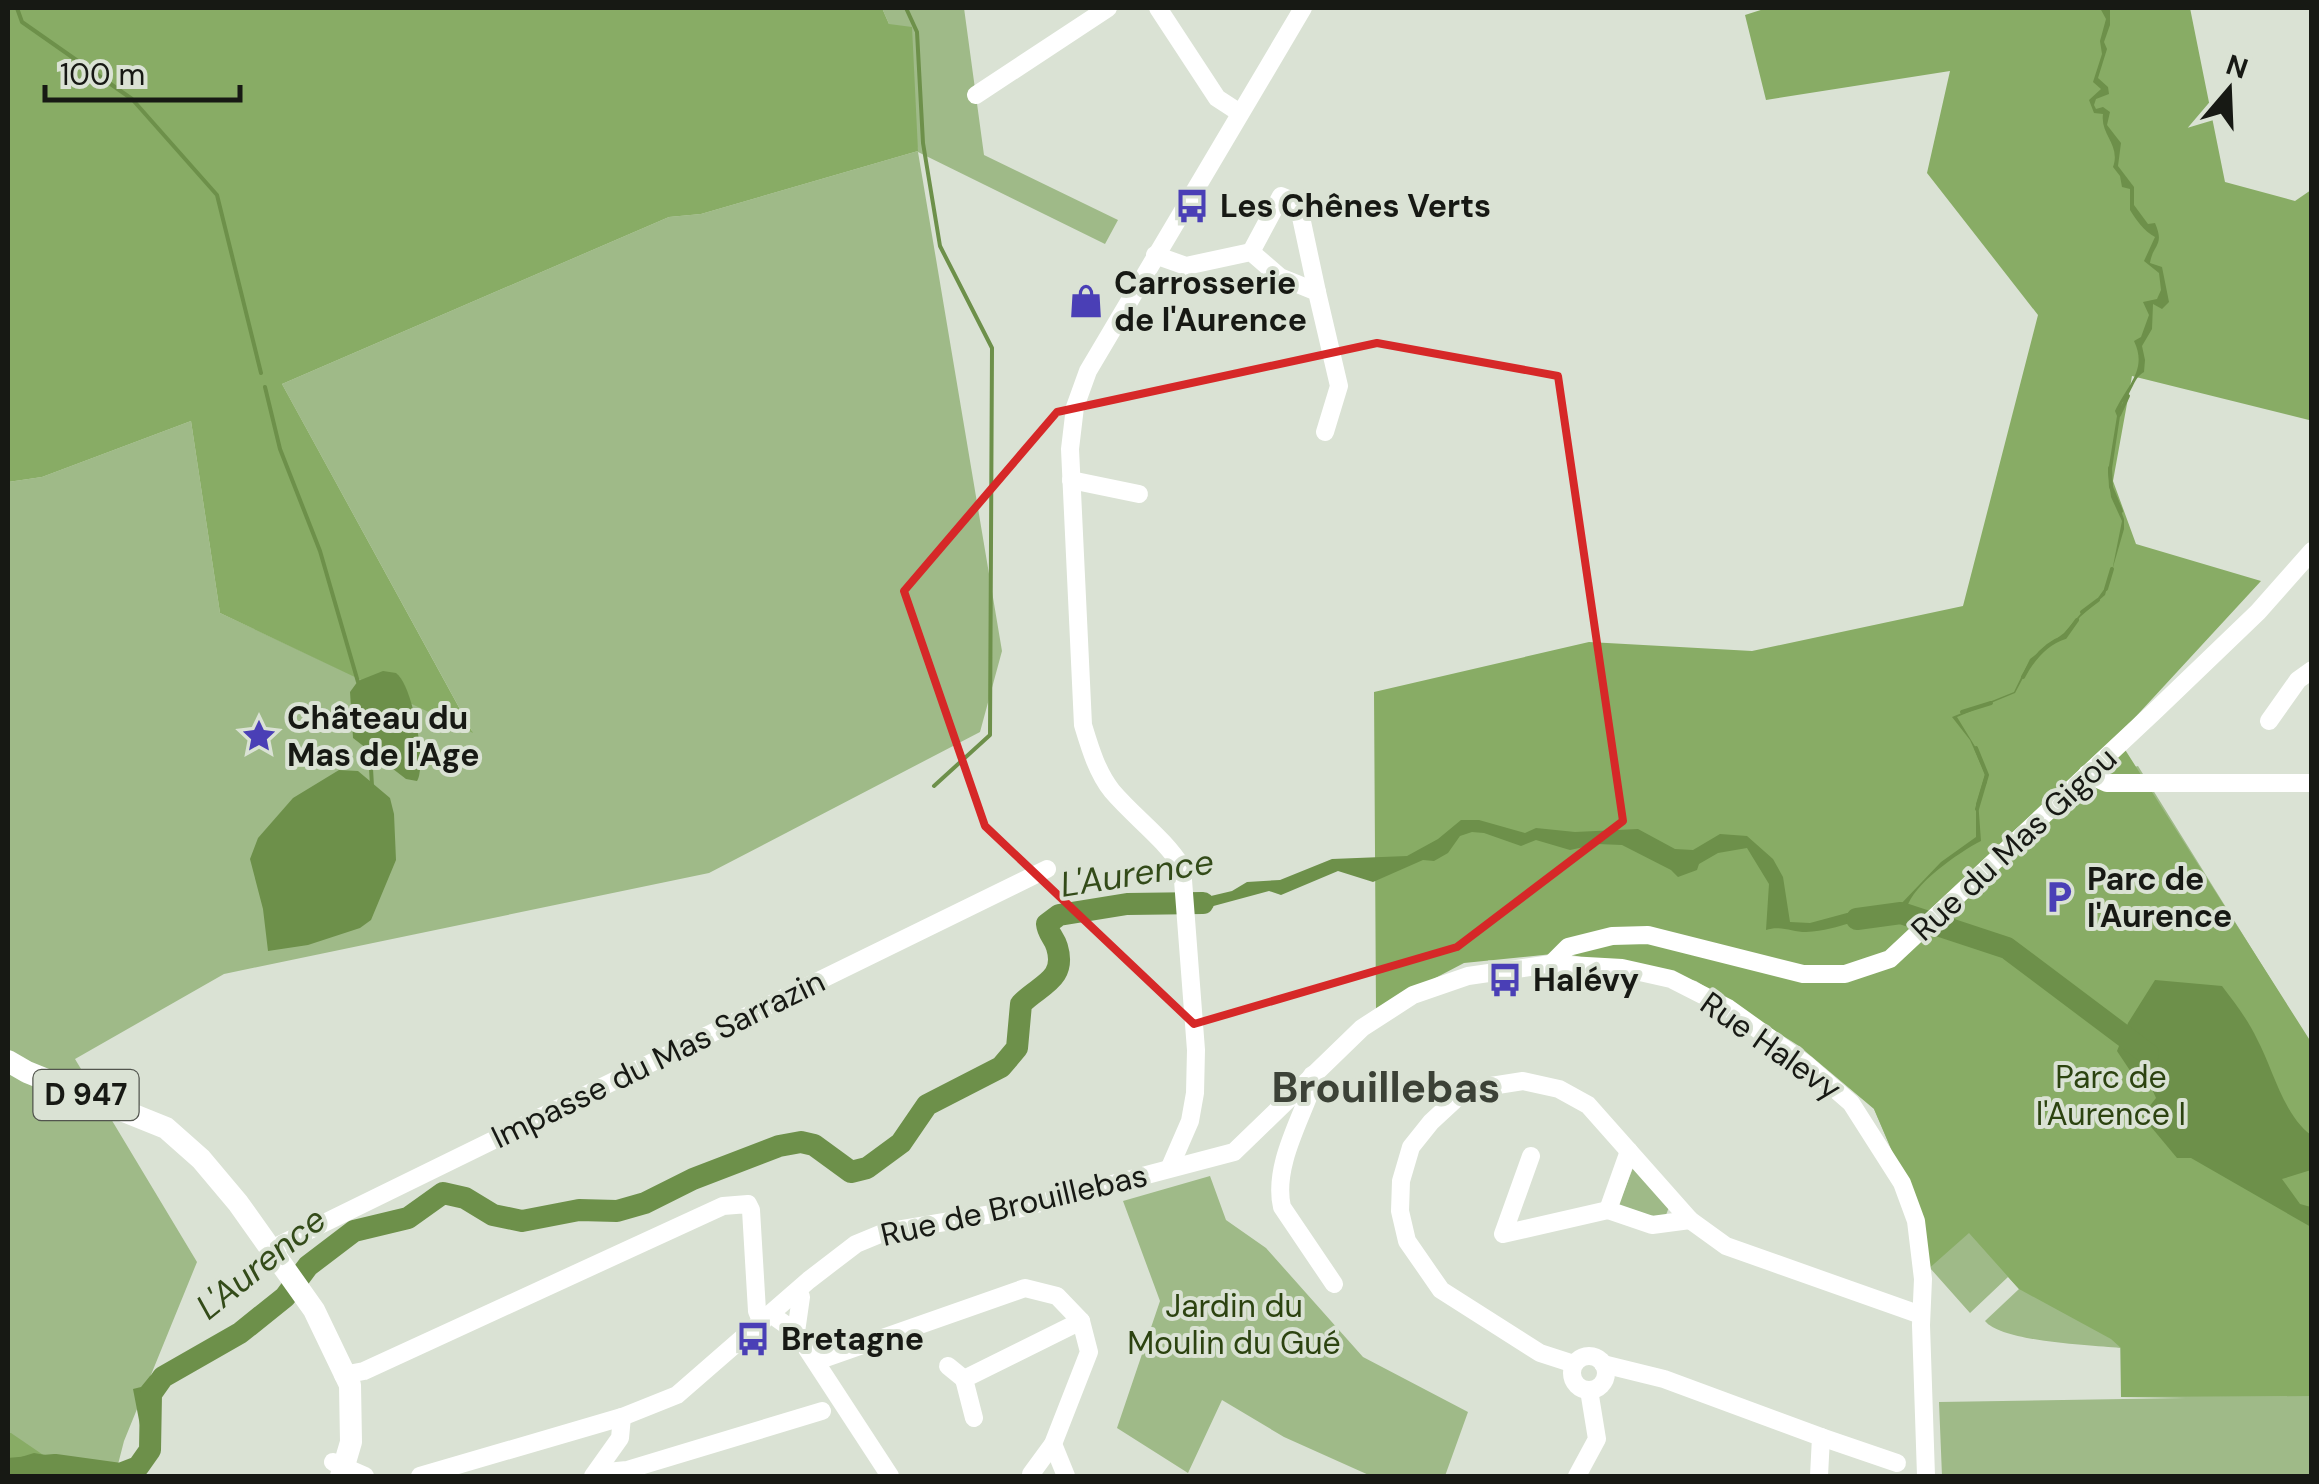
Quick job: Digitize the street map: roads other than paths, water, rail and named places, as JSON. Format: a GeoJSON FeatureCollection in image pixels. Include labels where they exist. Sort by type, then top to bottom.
{"type":"FeatureCollection","features":[{"type":"Feature","properties":{"kind":"main road","name":"D 947"},"geometry":{"type":"LineString","coordinates":[[8,1060],[27,1072],[166,1128],[214,1172],[314,1310],[338,1355],[343,1374],[342,1472]]}},
{"type":"Feature","properties":{"kind":"main road","name":"D 947"},"geometry":{"type":"LineString","coordinates":[[8,1078],[149,1134],[192,1167],[269,1250]]}},
{"type":"Feature","properties":{"kind":"street"},"geometry":{"type":"LineString","coordinates":[[976,96],[1108,8]]}},
{"type":"Feature","properties":{"kind":"street"},"geometry":{"type":"LineString","coordinates":[[1158,8],[1217,98],[1240,113]]}},
{"type":"Feature","properties":{"kind":"street"},"geometry":{"type":"LineString","coordinates":[[1170,1167],[1190,1121],[1196,1050],[1182,867],[1171,849],[1110,788],[1094,760],[1083,725],[1071,480],[1075,407],[1088,371],[1302,8]]}},
{"type":"Feature","properties":{"kind":"street"},"geometry":{"type":"LineString","coordinates":[[1252,252],[1281,196],[1298,203],[1338,386],[1325,432]]}},
{"type":"Feature","properties":{"kind":"street"},"geometry":{"type":"LineString","coordinates":[[1155,255],[1186,266],[1252,252]]}},
{"type":"Feature","properties":{"kind":"street"},"geometry":{"type":"LineString","coordinates":[[1252,252],[1280,277],[1318,292]]}},
{"type":"Feature","properties":{"kind":"street"},"geometry":{"type":"LineString","coordinates":[[1071,480],[1139,494]]}},
{"type":"Feature","properties":{"kind":"street","name":"Rue du Mas Gigou"},"geometry":{"type":"LineString","coordinates":[[1551,964],[1568,947],[1614,936],[1648,934],[1803,974],[1845,974],[1890,959],[2258,612],[2312,551]]}},
{"type":"Feature","properties":{"kind":"street"},"geometry":{"type":"LineString","coordinates":[[2269,720],[2298,680],[2312,670]]}},
{"type":"Feature","properties":{"kind":"street"},"geometry":{"type":"LineString","coordinates":[[2087,774],[2106,783],[2312,783]]}},
{"type":"Feature","properties":{"kind":"street","name":"Impasse du Mas Sarrazin"},"geometry":{"type":"LineString","coordinates":[[269,1250],[1047,870]]}},
{"type":"Feature","properties":{"kind":"street"},"geometry":{"type":"LineString","coordinates":[[1613,968],[1627,947],[1648,934]]}},
{"type":"Feature","properties":{"kind":"street"},"geometry":{"type":"LineString","coordinates":[[1613,968],[1609,942],[1614,936]]}},
{"type":"Feature","properties":{"kind":"street","name":"Rue de Brouillebas"},"geometry":{"type":"LineString","coordinates":[[420,1476],[622,1417],[677,1395],[856,1244],[885,1232],[1010,1211],[1234,1152],[1362,1028],[1413,995],[1468,976],[1551,964]]}},
{"type":"Feature","properties":{"kind":"street","name":"Rue Halevy"},"geometry":{"type":"LineString","coordinates":[[1551,964],[1613,968],[1671,979],[1728,1008],[1806,1064],[1851,1103],[1902,1183],[1916,1221],[1923,1279],[1926,1476]]}},
{"type":"Feature","properties":{"kind":"street"},"geometry":{"type":"LineString","coordinates":[[1312,1074],[1312,1087],[1281,1174],[1279,1194],[1282,1207],[1334,1284]]}},
{"type":"Feature","properties":{"kind":"street"},"geometry":{"type":"LineString","coordinates":[[1574,1364],[1540,1352],[1442,1290],[1407,1241],[1400,1211],[1401,1181],[1411,1147],[1458,1098],[1491,1086],[1523,1081],[1559,1089],[1588,1105],[1690,1220],[1726,1246],[1922,1315]]}},
{"type":"Feature","properties":{"kind":"street"},"geometry":{"type":"LineString","coordinates":[[1608,1210],[1630,1152]]}},
{"type":"Feature","properties":{"kind":"street"},"geometry":{"type":"LineString","coordinates":[[1531,1156],[1503,1234],[1608,1210],[1652,1225],[1690,1220]]}},
{"type":"Feature","properties":{"kind":"street"},"geometry":{"type":"LineString","coordinates":[[343,1374],[364,1371],[723,1206],[748,1204],[756,1311],[796,1332],[818,1360],[890,1476]]}},
{"type":"Feature","properties":{"kind":"street"},"geometry":{"type":"LineString","coordinates":[[818,1360],[1026,1288],[1057,1296],[1081,1321],[1089,1352],[1053,1444],[1034,1476]]}},
{"type":"Feature","properties":{"kind":"street"},"geometry":{"type":"LineString","coordinates":[[796,1332],[801,1297],[798,1292]]}},
{"type":"Feature","properties":{"kind":"street"},"geometry":{"type":"LineString","coordinates":[[964,1379],[1081,1321]]}},
{"type":"Feature","properties":{"kind":"street"},"geometry":{"type":"LineString","coordinates":[[1592,1355],[1606,1370],[1604,1380],[1589,1390],[1578,1386],[1572,1375],[1574,1364],[1581,1357],[1592,1355]]}},
{"type":"Feature","properties":{"kind":"street"},"geometry":{"type":"LineString","coordinates":[[1603,1364],[1664,1378],[1897,1463]]}},
{"type":"Feature","properties":{"kind":"street"},"geometry":{"type":"LineString","coordinates":[[948,1366],[964,1379],[974,1418]]}},
{"type":"Feature","properties":{"kind":"street"},"geometry":{"type":"LineString","coordinates":[[1577,1476],[1597,1439],[1589,1390]]}},
{"type":"Feature","properties":{"kind":"street"},"geometry":{"type":"LineString","coordinates":[[595,1474],[627,1470],[822,1411]]}},
{"type":"Feature","properties":{"kind":"street"},"geometry":{"type":"LineString","coordinates":[[595,1474],[620,1438],[622,1417]]}},
{"type":"Feature","properties":{"kind":"street"},"geometry":{"type":"LineString","coordinates":[[1818,1476],[1821,1437]]}},
{"type":"Feature","properties":{"kind":"street"},"geometry":{"type":"LineString","coordinates":[[1053,1444],[1066,1476]]}},
{"type":"Feature","properties":{"kind":"waterway"},"geometry":{"type":"LineString","coordinates":[[17,8],[22,22],[132,99],[217,195],[261,373]]}},
{"type":"Feature","properties":{"kind":"waterway"},"geometry":{"type":"LineString","coordinates":[[906,8],[917,32],[923,143],[940,246],[992,348],[990,735],[934,786]]}},
{"type":"Feature","properties":{"kind":"waterway"},"geometry":{"type":"LineString","coordinates":[[265,387],[280,449],[320,551],[358,682]]}},
{"type":"Feature","properties":{"kind":"waterway"},"geometry":{"type":"LineString","coordinates":[[2119,415],[2128,396]]}},
{"type":"Feature","properties":{"kind":"waterway"},"geometry":{"type":"LineString","coordinates":[[2110,468],[2111,487],[2121,511]]}},
{"type":"Feature","properties":{"kind":"waterway"},"geometry":{"type":"LineString","coordinates":[[2106,589],[2112,569]]}},
{"type":"Feature","properties":{"kind":"waterway"},"geometry":{"type":"LineString","coordinates":[[2082,612],[2098,600]]}},
{"type":"Feature","properties":{"kind":"waterway"},"geometry":{"type":"LineString","coordinates":[[2023,677],[2040,653],[2065,637],[2077,620]]}},
{"type":"Feature","properties":{"kind":"waterway"},"geometry":{"type":"LineString","coordinates":[[1962,712],[1991,703]]}},
{"type":"Feature","properties":{"kind":"waterway"},"geometry":{"type":"LineString","coordinates":[[1976,748],[1987,775],[1977,809]]}},
{"type":"Feature","properties":{"kind":"waterway"},"geometry":{"type":"LineString","coordinates":[[370,751],[372,786]]}},
{"type":"Feature","properties":{"kind":"waterway","name":"L'Aurence"},"geometry":{"type":"LineString","coordinates":[[8,1469],[55,1465],[120,1474],[138,1467],[150,1450],[151,1394],[163,1377],[240,1333],[285,1297],[308,1266],[354,1231],[408,1218],[443,1193],[465,1198],[493,1215],[522,1221],[579,1210],[617,1211],[645,1203],[693,1179],[779,1146],[801,1142],[814,1145],[851,1172],[867,1168],[901,1143],[927,1105],[1001,1067],[1017,1048],[1021,1004],[1050,981],[1058,967],[1057,947],[1047,924],[1059,915],[1127,904],[1203,903]]}},
{"type":"Feature","properties":{"kind":"waterway","name":"L'Aurence"},"geometry":{"type":"LineString","coordinates":[[1857,919],[1901,913],[2007,948],[2148,1054]]}},
{"type":"Feature","properties":{"kind":"place","name":"Les Chênes Verts"},"geometry":{"type":"Point","coordinates":[1192,206]}},
{"type":"Feature","properties":{"kind":"place","name":"Carrosserie de l'Aurence"},"geometry":{"type":"Point","coordinates":[1086,301]}},
{"type":"Feature","properties":{"kind":"place","name":"Château du Mas de l'Age"},"geometry":{"type":"Point","coordinates":[259,736]}},
{"type":"Feature","properties":{"kind":"place","name":"Parc de l'Aurence"},"geometry":{"type":"Point","coordinates":[2059,897]}},
{"type":"Feature","properties":{"kind":"place","name":"Halévy"},"geometry":{"type":"Point","coordinates":[1505,980]}},
{"type":"Feature","properties":{"kind":"place","name":"Bretagne"},"geometry":{"type":"Point","coordinates":[753,1339]}},
{"type":"Feature","properties":{"kind":"district","name":"Brouillebas"},"geometry":{"type":"Point","coordinates":[1386,1087]}},
{"type":"Feature","properties":{"kind":"park label","name":"Parc de l'Aurence I"},"geometry":{"type":"Point","coordinates":[2111,1096]}},
{"type":"Feature","properties":{"kind":"park label","name":"Jardin du Moulin du Gué"},"geometry":{"type":"Point","coordinates":[1234,1324]}}]}
